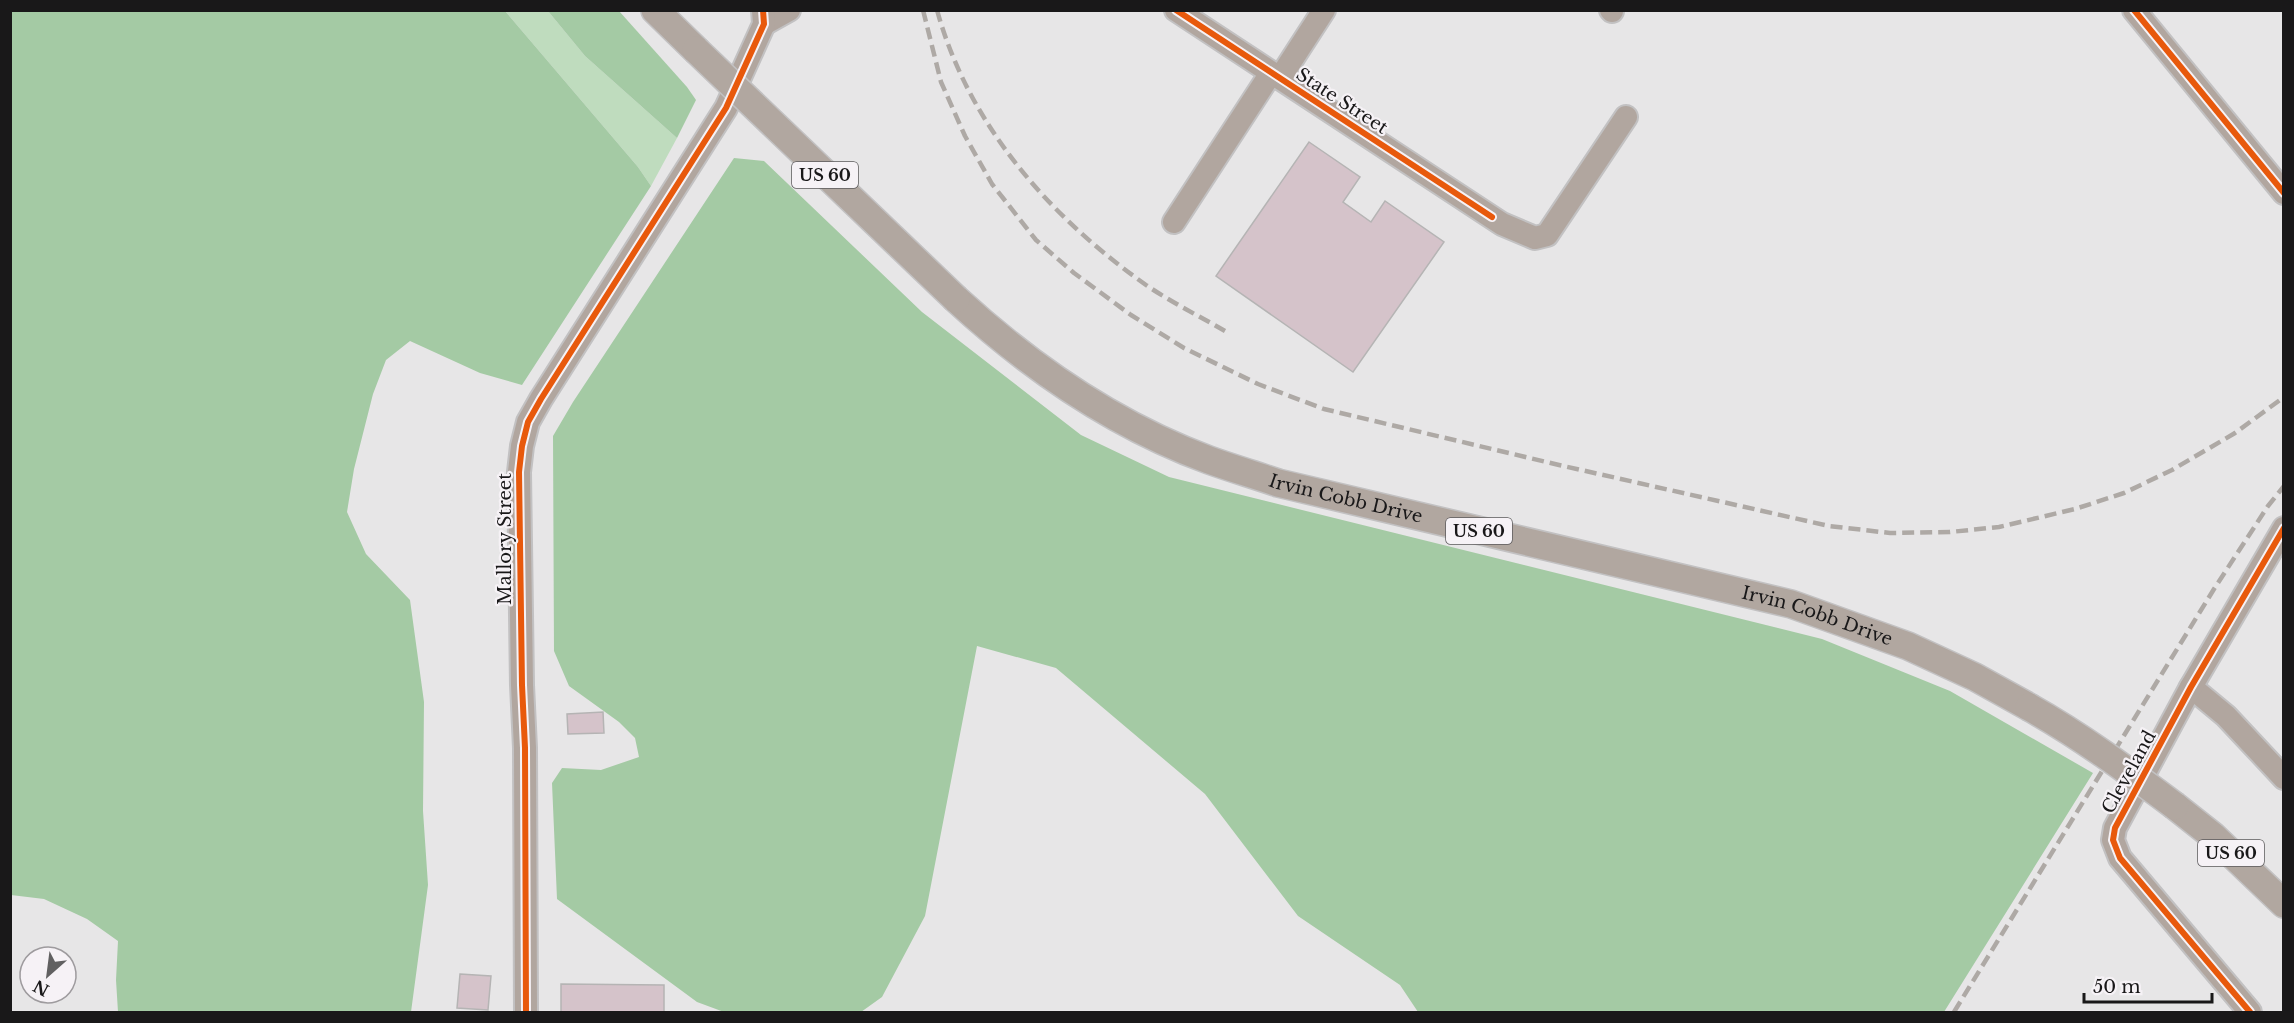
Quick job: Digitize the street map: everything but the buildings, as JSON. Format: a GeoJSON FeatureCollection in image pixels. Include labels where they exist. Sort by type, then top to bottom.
{"type":"FeatureCollection","features":[{"type":"Feature","properties":{"kind":"main road","name":"Irvin Cobb Drive"},"geometry":{"type":"LineString","coordinates":[[655,10],[956,299],[1013,348],[1094,405],[1138,429],[1207,460],[1278,483],[1791,604],[1908,646],[1975,677],[2061,725],[2126,769],[2213,836],[2283,904]]}},
{"type":"Feature","properties":{"kind":"street"},"geometry":{"type":"LineString","coordinates":[[763,17],[789,10]]}},
{"type":"Feature","properties":{"kind":"street","name":"State Street"},"geometry":{"type":"LineString","coordinates":[[1176,10],[1502,224],[1535,238],[1547,235],[1626,117]]}},
{"type":"Feature","properties":{"kind":"street"},"geometry":{"type":"LineString","coordinates":[[1174,222],[1275,75],[1324,10]]}},
{"type":"Feature","properties":{"kind":"street"},"geometry":{"type":"LineString","coordinates":[[2134,10],[2283,193]]}},
{"type":"Feature","properties":{"kind":"street","name":"Mallory Street"},"geometry":{"type":"LineString","coordinates":[[526,1012],[525,748],[519,527],[519,472],[522,446],[528,422],[541,399],[726,108],[763,17]]}},
{"type":"Feature","properties":{"kind":"street","name":"Cleveland"},"geometry":{"type":"LineString","coordinates":[[2250,1012],[2120,858],[2113,840],[2115,828],[2191,687],[2283,528]]}},
{"type":"Feature","properties":{"kind":"street"},"geometry":{"type":"LineString","coordinates":[[2191,687],[2226,716],[2283,778]]}},
{"type":"Feature","properties":{"kind":"green space"},"geometry":{"type":"Polygon","coordinates":[[[11,10],[505,11],[638,167],[651,186],[522,385],[480,373],[410,341],[386,360],[373,394],[354,469],[347,512],[366,554],[410,600],[424,702],[423,811],[428,885],[411,1012],[118,1012],[116,980],[118,941],[87,919],[44,899],[11,895],[11,10]]]}},
{"type":"Feature","properties":{"kind":"green space"},"geometry":{"type":"Polygon","coordinates":[[[505,11],[548,11],[585,56],[677,138],[651,186],[638,167],[505,11]]]}},
{"type":"Feature","properties":{"kind":"green space"},"geometry":{"type":"Polygon","coordinates":[[[548,11],[619,11],[696,100],[677,138],[585,56],[548,11]]]}},
{"type":"Feature","properties":{"kind":"green space"},"geometry":{"type":"Polygon","coordinates":[[[734,158],[764,161],[922,312],[1081,435],[1169,477],[1822,639],[1950,691],[2093,773],[1944,1012],[1418,1012],[1400,985],[1298,916],[1205,794],[1056,668],[977,646],[925,916],[882,997],[861,1012],[724,1012],[697,1002],[557,899],[552,783],[562,768],[601,770],[639,757],[635,738],[619,722],[569,686],[554,651],[553,436],[734,158]]]}},
{"type":"Feature","properties":{"kind":"railway"},"geometry":{"type":"LineString","coordinates":[[923,10],[941,82],[965,136],[992,184],[1036,240],[1074,273],[1131,315],[1184,348],[1258,384],[1324,409],[1829,526],[1890,533],[1950,532],[1999,527],[2075,509],[2124,493],[2172,470],[2235,433],[2284,397]]}},
{"type":"Feature","properties":{"kind":"railway"},"geometry":{"type":"LineString","coordinates":[[937,10],[951,52],[970,92],[992,130],[1017,166],[1046,199],[1077,230],[1146,285],[1225,331]]}},
{"type":"Feature","properties":{"kind":"railway"},"geometry":{"type":"LineString","coordinates":[[1954,1012],[2214,589],[2268,506],[2284,486]]}},
{"type":"Feature","properties":{"kind":"cycle path"},"geometry":{"type":"LineString","coordinates":[[526,1012],[525,748],[519,472],[522,446],[528,422],[541,399],[726,108],[764,24],[763,10]]}},
{"type":"Feature","properties":{"kind":"cycle path"},"geometry":{"type":"LineString","coordinates":[[1176,10],[1492,217]]}},
{"type":"Feature","properties":{"kind":"cycle path"},"geometry":{"type":"LineString","coordinates":[[2134,10],[2284,193]]}},
{"type":"Feature","properties":{"kind":"cycle path"},"geometry":{"type":"LineString","coordinates":[[2250,1012],[2120,858],[2113,840],[2115,828],[2191,687],[2284,528]]}}]}
